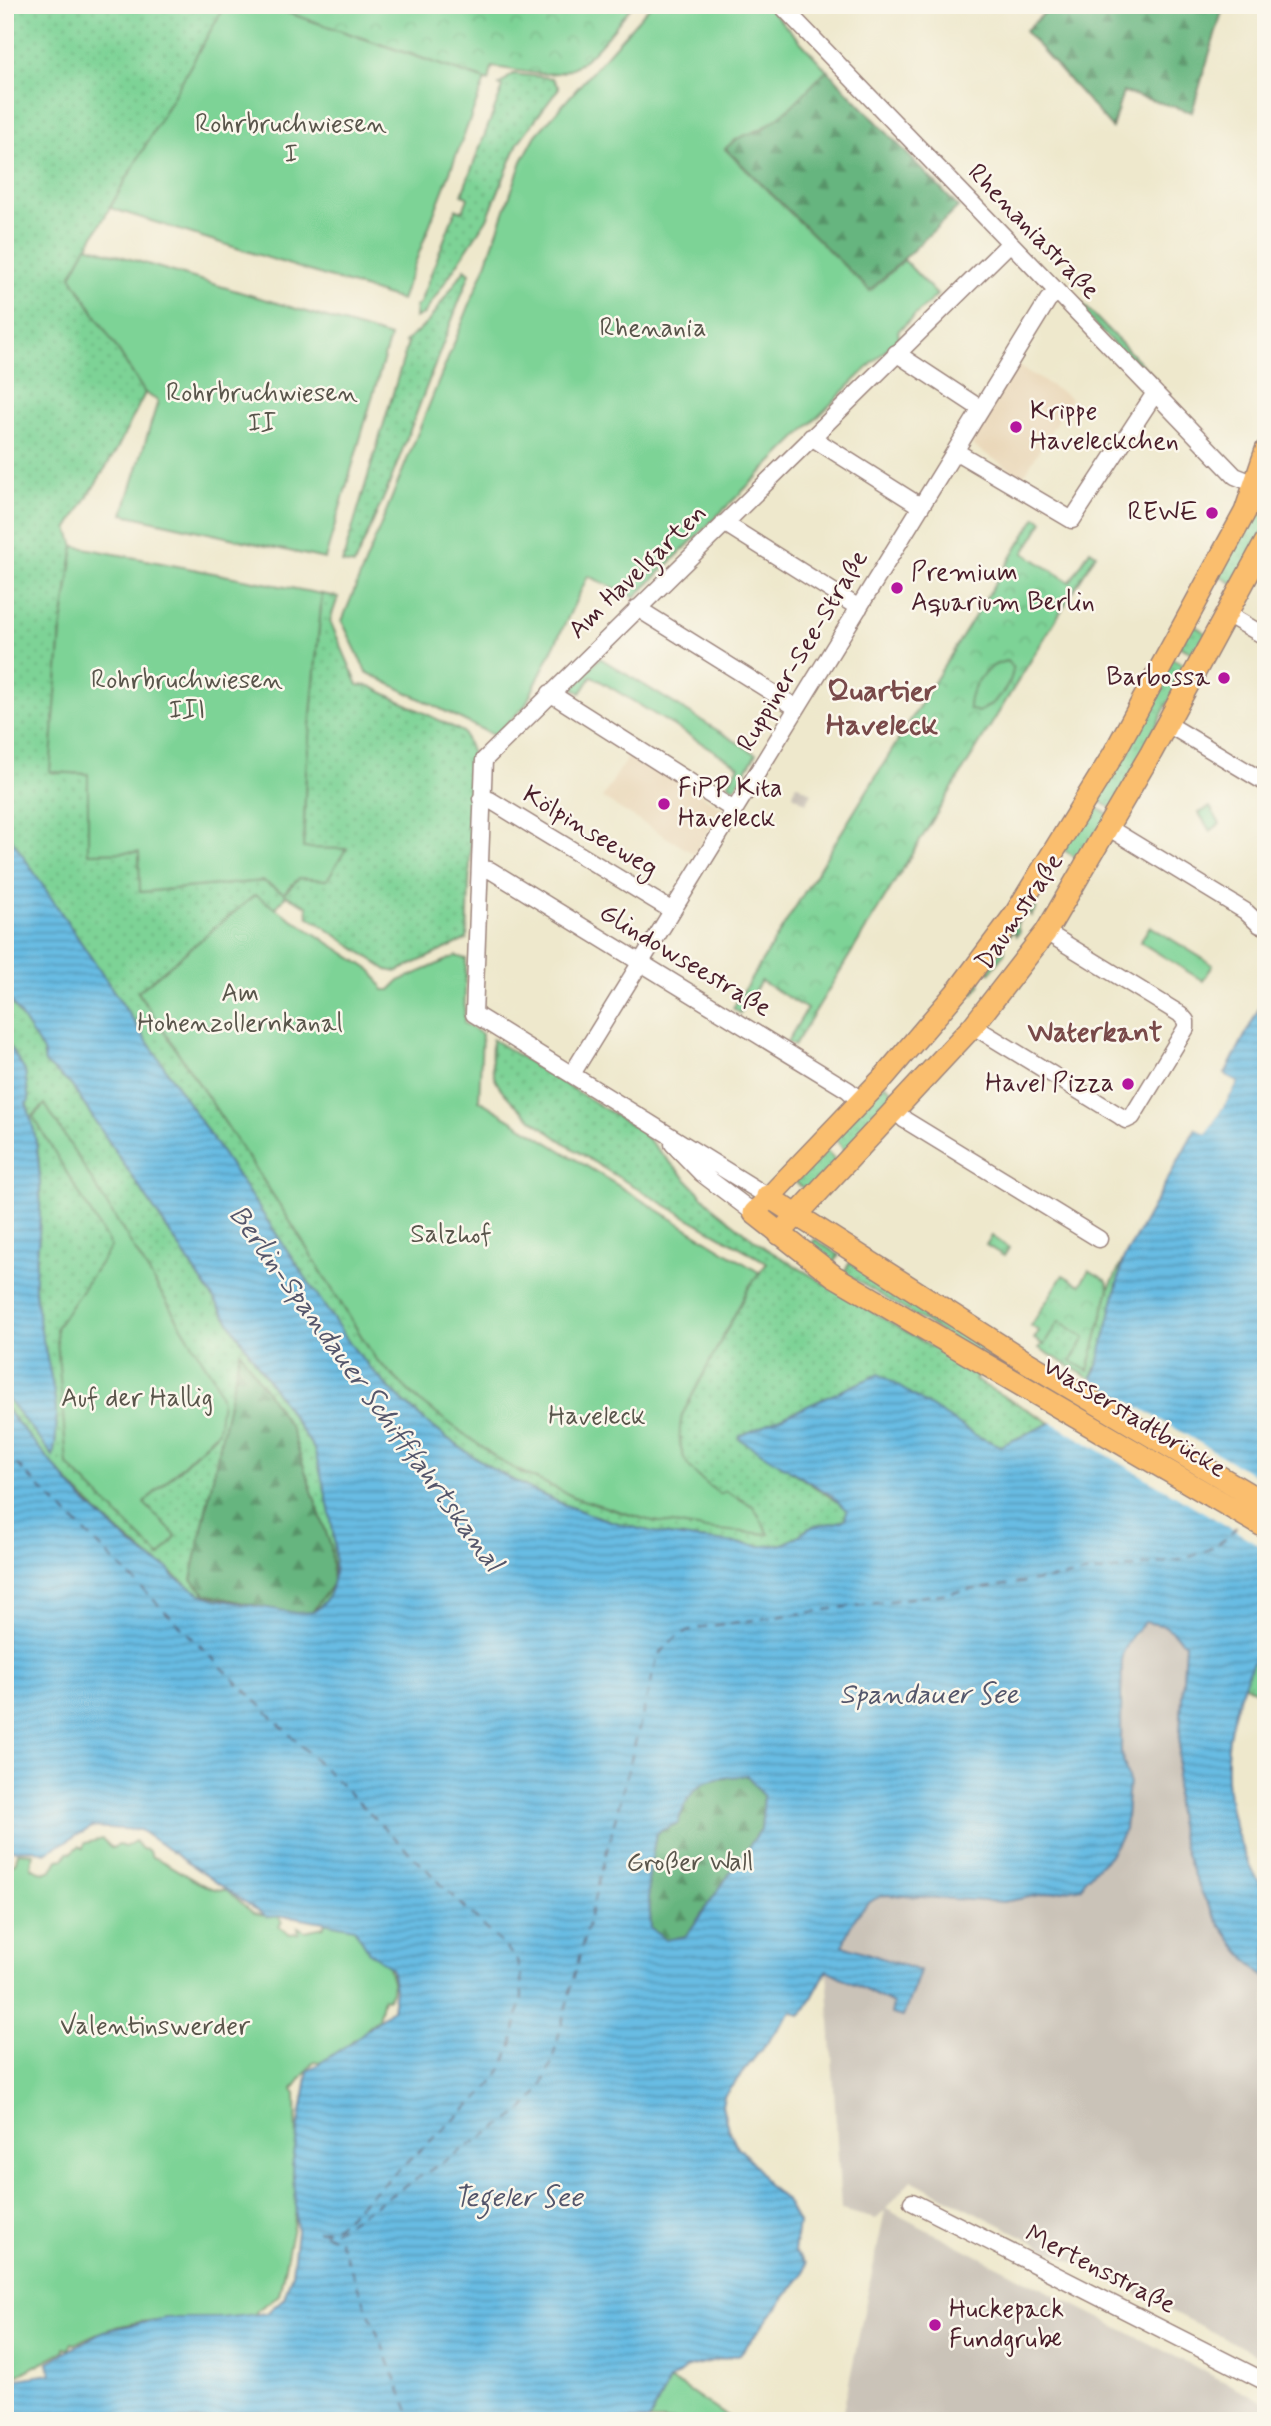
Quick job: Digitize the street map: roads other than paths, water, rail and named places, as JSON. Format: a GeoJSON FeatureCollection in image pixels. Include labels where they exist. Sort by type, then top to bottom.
{"type":"FeatureCollection","features":[{"type":"Feature","properties":{"kind":"main road","name":"Daumstraße"},"geometry":{"type":"LineString","coordinates":[[754,1213],[767,1196],[860,1101],[959,989],[1015,914],[1113,755],[1245,512],[1261,489],[1266,450]]}},
{"type":"Feature","properties":{"kind":"main road","name":"Daumstraße"},"geometry":{"type":"LineString","coordinates":[[779,1234],[973,1026],[1046,932],[1109,828],[1266,541]]}},
{"type":"Feature","properties":{"kind":"main road"},"geometry":{"type":"LineString","coordinates":[[1199,596],[1227,614]]}},
{"type":"Feature","properties":{"kind":"main road"},"geometry":{"type":"LineString","coordinates":[[1170,648],[1198,666]]}},
{"type":"Feature","properties":{"kind":"main road"},"geometry":{"type":"LineString","coordinates":[[824,1137],[847,1161]]}},
{"type":"Feature","properties":{"kind":"main road"},"geometry":{"type":"LineString","coordinates":[[767,1196],[797,1216]]}},
{"type":"Feature","properties":{"kind":"main road"},"geometry":{"type":"LineString","coordinates":[[754,1213],[779,1234]]}},
{"type":"Feature","properties":{"kind":"main road","name":"Wasserstadtbrücke"},"geometry":{"type":"LineString","coordinates":[[797,1216],[1025,1361],[1266,1504]]}},
{"type":"Feature","properties":{"kind":"main road","name":"Wasserstadtbrücke"},"geometry":{"type":"LineString","coordinates":[[779,1234],[834,1276],[1010,1376],[1266,1528]]}},
{"type":"Feature","properties":{"kind":"street","name":"Rhenaniastraße"},"geometry":{"type":"LineString","coordinates":[[781,5],[1235,476],[1261,489]]}},
{"type":"Feature","properties":{"kind":"street","name":"Am Havelgarten"},"geometry":{"type":"LineString","coordinates":[[572,1074],[474,1014],[484,760],[1010,243]]}},
{"type":"Feature","properties":{"kind":"street","name":"Ruppiner-See-Straße"},"geometry":{"type":"LineString","coordinates":[[572,1074],[920,506],[1056,292]]}},
{"type":"Feature","properties":{"kind":"street"},"geometry":{"type":"LineString","coordinates":[[896,353],[981,409]]}},
{"type":"Feature","properties":{"kind":"street"},"geometry":{"type":"LineString","coordinates":[[955,451],[1072,520],[1155,393]]}},
{"type":"Feature","properties":{"kind":"street"},"geometry":{"type":"LineString","coordinates":[[811,437],[920,506]]}},
{"type":"Feature","properties":{"kind":"street"},"geometry":{"type":"LineString","coordinates":[[724,523],[859,608]]}},
{"type":"Feature","properties":{"kind":"street"},"geometry":{"type":"LineString","coordinates":[[637,608],[797,708]]}},
{"type":"Feature","properties":{"kind":"street"},"geometry":{"type":"LineString","coordinates":[[1227,614],[1266,637]]}},
{"type":"Feature","properties":{"kind":"street"},"geometry":{"type":"LineString","coordinates":[[550,693],[734,810]]}},
{"type":"Feature","properties":{"kind":"street"},"geometry":{"type":"LineString","coordinates":[[1166,723],[1266,783]]}},
{"type":"Feature","properties":{"kind":"street","name":"Kölpinseeweg"},"geometry":{"type":"LineString","coordinates":[[481,799],[490,800],[671,910]]}},
{"type":"Feature","properties":{"kind":"street"},"geometry":{"type":"LineString","coordinates":[[1109,828],[1245,911],[1260,925]]}},
{"type":"Feature","properties":{"kind":"street","name":"Glindowseestraße"},"geometry":{"type":"LineString","coordinates":[[480,869],[490,870],[848,1090],[860,1101]]}},
{"type":"Feature","properties":{"kind":"street"},"geometry":{"type":"LineString","coordinates":[[973,1026],[1126,1120],[1132,1117],[1186,1028],[1186,1021],[1180,1014],[1046,932]]}},
{"type":"Feature","properties":{"kind":"street"},"geometry":{"type":"LineString","coordinates":[[572,1074],[767,1196]]}},
{"type":"Feature","properties":{"kind":"street"},"geometry":{"type":"LineString","coordinates":[[895,1110],[905,1120],[1099,1239]]}},
{"type":"Feature","properties":{"kind":"street"},"geometry":{"type":"LineString","coordinates":[[655,1125],[701,1173],[754,1213]]}},
{"type":"Feature","properties":{"kind":"street","name":"Mertensstraße"},"geometry":{"type":"LineString","coordinates":[[912,2202],[1266,2382]]}},
{"type":"Feature","properties":{"kind":"water"},"geometry":{"type":"Polygon","coordinates":[[[5,829],[350,1344],[386,1384],[425,1421],[468,1453],[514,1481],[562,1504],[613,1522],[665,1534],[767,1546],[786,1543],[814,1526],[841,1521],[845,1519],[847,1511],[832,1496],[739,1439],[740,1436],[879,1374],[977,1436],[1000,1446],[1051,1423],[1091,1379],[1097,1368],[1123,1260],[1196,1128],[1206,1133],[1238,1083],[1225,1074],[1266,995],[1266,1636],[1242,1689],[1234,1715],[1227,1767],[1228,1794],[1234,1822],[1245,1857],[1265,1893],[1268,1922],[1266,1978],[1218,1922],[1194,1877],[1176,1805],[1185,1643],[1165,1626],[1145,1622],[1132,1636],[1122,1655],[1121,1752],[1129,1781],[1125,1830],[1109,1856],[1085,1879],[1082,1887],[1003,1902],[888,1895],[872,1901],[854,1920],[843,1945],[920,1971],[903,2017],[891,2014],[893,2004],[827,1970],[806,2009],[800,2015],[792,2011],[724,2096],[722,2105],[728,2129],[738,2147],[755,2165],[768,2186],[785,2199],[798,2223],[794,2252],[806,2263],[804,2273],[740,2354],[688,2367],[669,2381],[649,2421],[5,2421],[5,2381],[51,2374],[49,2362],[103,2331],[166,2318],[221,2318],[267,2313],[284,2298],[292,2273],[297,2231],[292,2166],[308,2071],[353,2041],[392,2009],[395,1989],[391,1968],[369,1952],[354,1928],[291,1916],[267,1917],[140,1830],[92,1827],[45,1853],[34,1849],[5,1850],[5,1408],[84,1501],[131,1544],[157,1563],[169,1568],[173,1576],[201,1594],[296,1613],[313,1612],[326,1600],[333,1582],[335,1560],[329,1511],[314,1449],[71,1085],[45,1063],[43,1051],[5,992],[5,829]],[[747,1775],[710,1781],[695,1790],[678,1823],[656,1833],[648,1882],[651,1929],[666,1940],[686,1936],[761,1829],[764,1796],[747,1775]]]}},
{"type":"Feature","properties":{"kind":"water"},"geometry":{"type":"Polygon","coordinates":[[[5,1039],[25,1071],[29,1101],[26,1103],[35,1135],[39,1168],[39,1234],[35,1288],[54,1392],[56,1434],[53,1456],[5,1396],[5,1039]]]}},
{"type":"Feature","properties":{"kind":"place","name":"Krippe Haveleckchen"},"geometry":{"type":"Point","coordinates":[1016,427]}},
{"type":"Feature","properties":{"kind":"place","name":"REWE"},"geometry":{"type":"Point","coordinates":[1212,513]}},
{"type":"Feature","properties":{"kind":"place","name":"Premium Aquarium Berlin"},"geometry":{"type":"Point","coordinates":[897,588]}},
{"type":"Feature","properties":{"kind":"place","name":"Barbossa"},"geometry":{"type":"Point","coordinates":[1224,678]}},
{"type":"Feature","properties":{"kind":"place","name":"FiPP Kita Haveleck"},"geometry":{"type":"Point","coordinates":[664,804]}},
{"type":"Feature","properties":{"kind":"place","name":"Havel Pizza"},"geometry":{"type":"Point","coordinates":[1128,1084]}},
{"type":"Feature","properties":{"kind":"place","name":"Huckepack Fundgrube"},"geometry":{"type":"Point","coordinates":[935,2325]}},
{"type":"Feature","properties":{"kind":"district","name":"Quartier Haveleck"},"geometry":{"type":"Point","coordinates":[882,708]}},
{"type":"Feature","properties":{"kind":"district","name":"Waterkant"},"geometry":{"type":"Point","coordinates":[1095,1033]}},
{"type":"Feature","properties":{"kind":"park label","name":"Rohrbruchwiesen I"},"geometry":{"type":"Point","coordinates":[291,140]}},
{"type":"Feature","properties":{"kind":"park label","name":"Rhenania"},"geometry":{"type":"Point","coordinates":[653,329]}},
{"type":"Feature","properties":{"kind":"park label","name":"Rohrbruchwiesen II"},"geometry":{"type":"Point","coordinates":[262,409]}},
{"type":"Feature","properties":{"kind":"park label","name":"Rohrbruchwiesen III"},"geometry":{"type":"Point","coordinates":[187,696]}},
{"type":"Feature","properties":{"kind":"park label","name":"Am Hohenzollernkanal"},"geometry":{"type":"Point","coordinates":[240,1009]}},
{"type":"Feature","properties":{"kind":"park label","name":"Salzhof"},"geometry":{"type":"Point","coordinates":[451,1235]}},
{"type":"Feature","properties":{"kind":"park label","name":"Auf der Hallig"},"geometry":{"type":"Point","coordinates":[137,1399]}},
{"type":"Feature","properties":{"kind":"park label","name":"Haveleck"},"geometry":{"type":"Point","coordinates":[597,1417]}},
{"type":"Feature","properties":{"kind":"park label","name":"Großer Wall"},"geometry":{"type":"Point","coordinates":[690,1863]}},
{"type":"Feature","properties":{"kind":"park label","name":"Valentinswerder"},"geometry":{"type":"Point","coordinates":[155,2027]}},
{"type":"Feature","properties":{"kind":"water label","name":"Berlin-Spandauer Schifffahrtskanal"},"geometry":{"type":"Point","coordinates":[365,1389]}},
{"type":"Feature","properties":{"kind":"water label","name":"Spandauer See"},"geometry":{"type":"Point","coordinates":[929,1695]}},
{"type":"Feature","properties":{"kind":"water label","name":"Tegeler See"},"geometry":{"type":"Point","coordinates":[518,2198]}}]}
